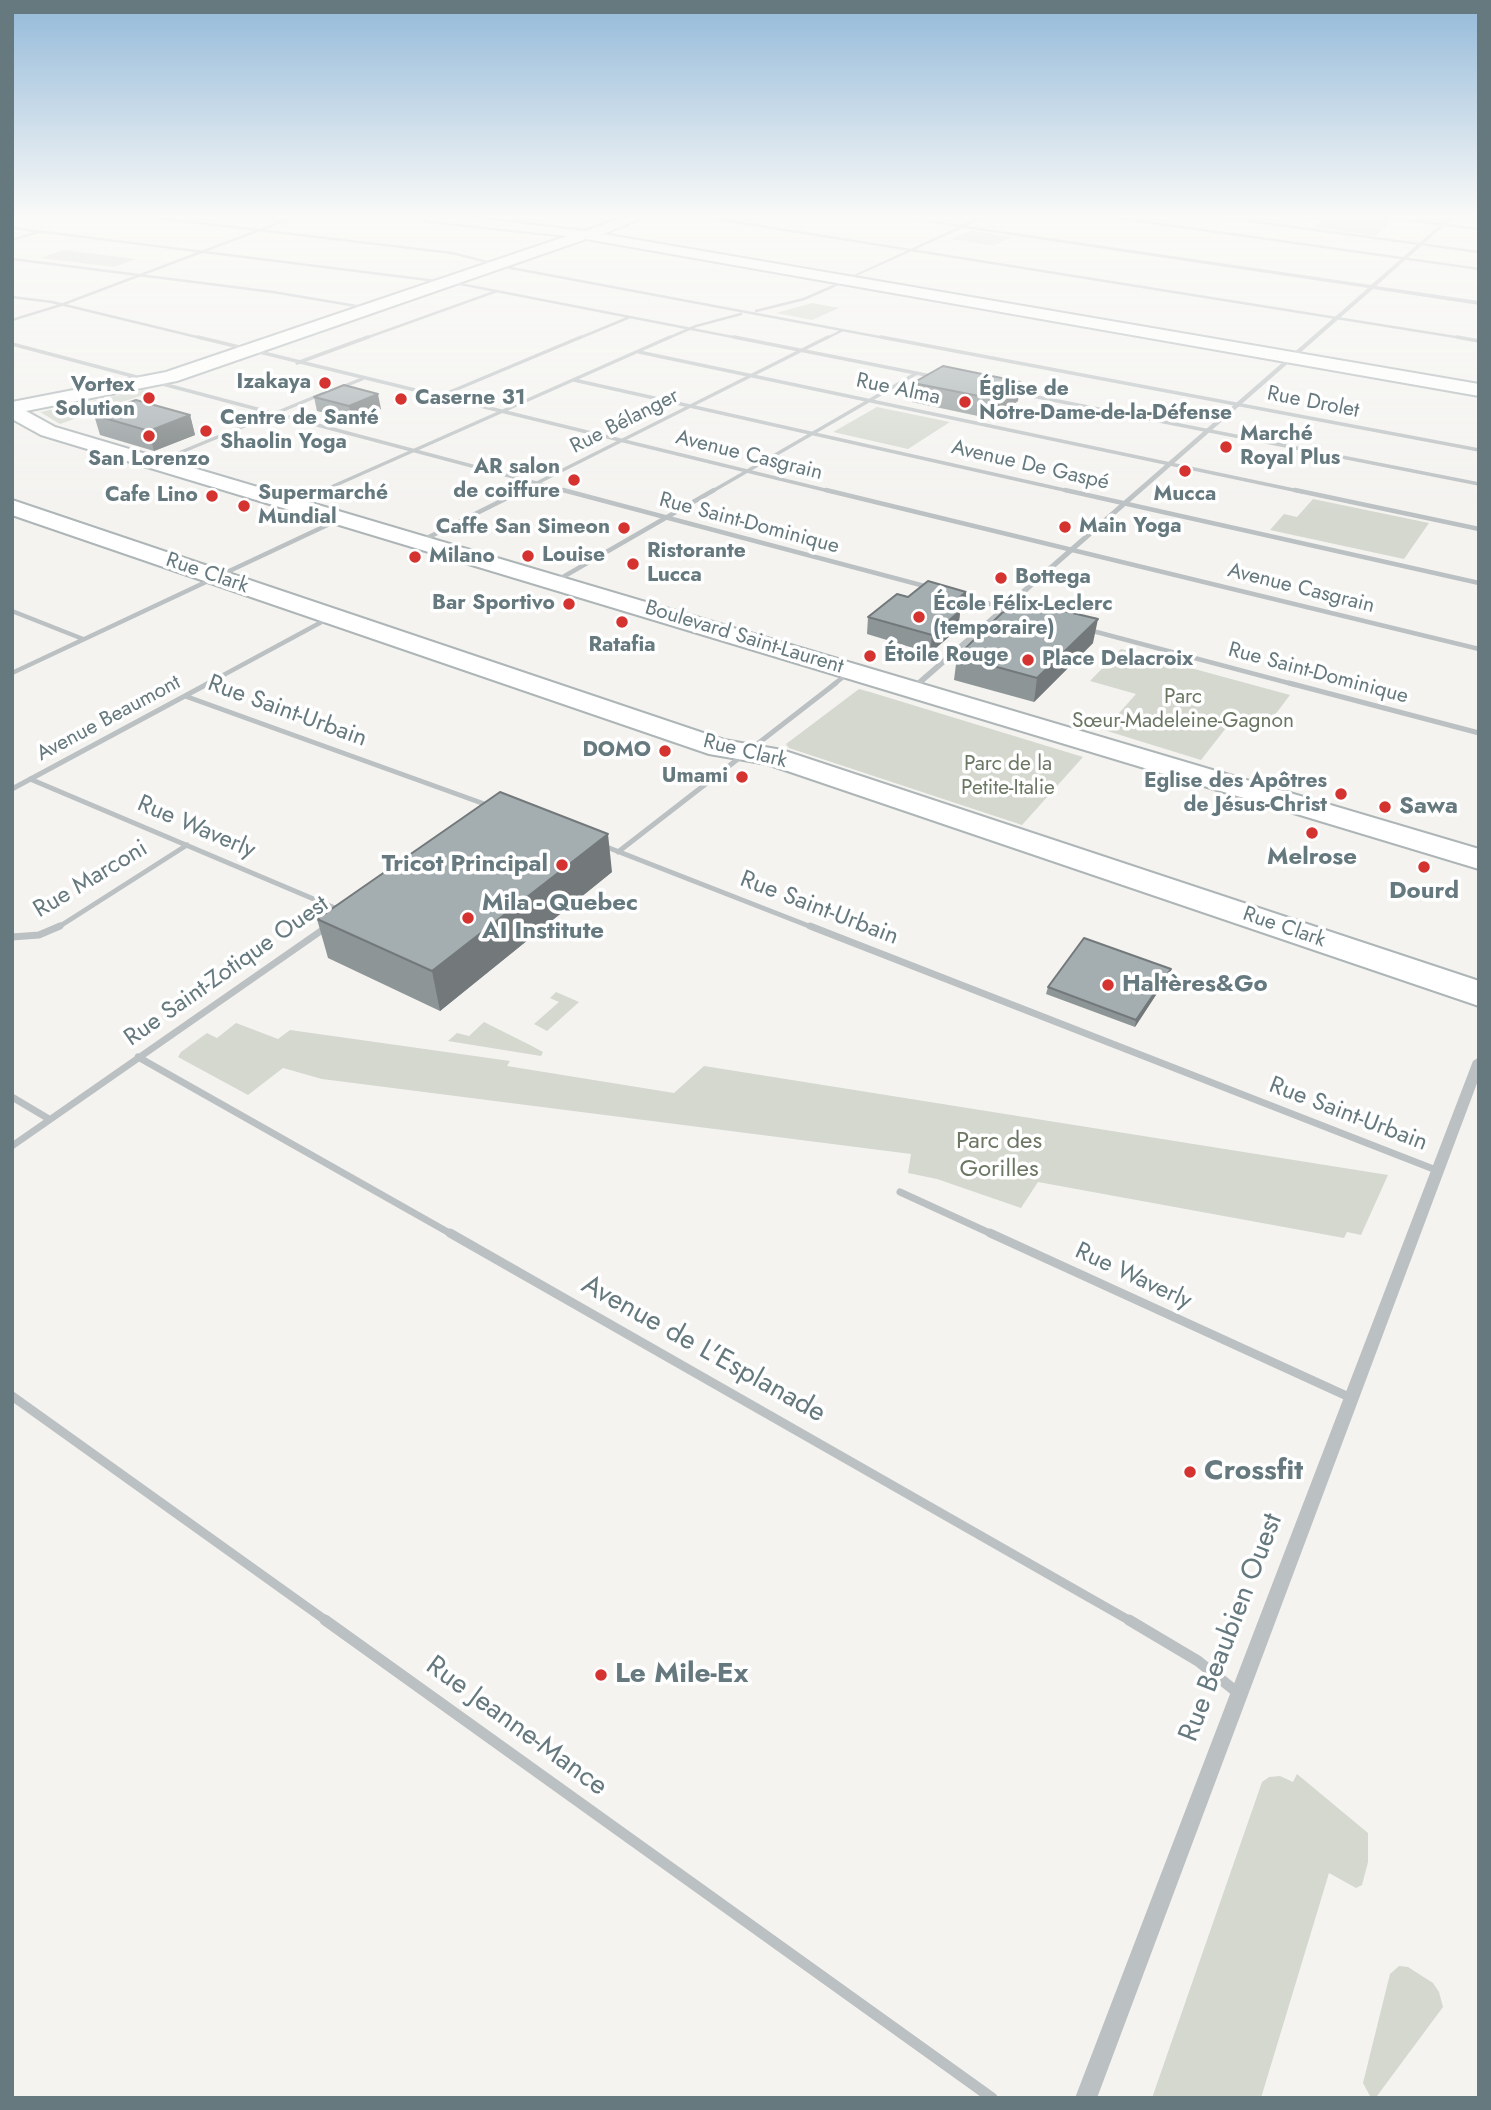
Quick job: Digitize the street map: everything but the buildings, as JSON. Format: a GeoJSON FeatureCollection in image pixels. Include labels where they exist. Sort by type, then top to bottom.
{"type":"FeatureCollection","features":[{"type":"Feature","properties":{"kind":"main road"},"geometry":{"type":"LineString","coordinates":[[12,410],[151,381],[349,315]]}},
{"type":"Feature","properties":{"kind":"main road"},"geometry":{"type":"LineString","coordinates":[[1046,315],[1479,390]]}},
{"type":"Feature","properties":{"kind":"main road","name":"Boulevard Saint-Laurent"},"geometry":{"type":"LineString","coordinates":[[12,410],[48,430],[1479,859]]}},
{"type":"Feature","properties":{"kind":"main road"},"geometry":{"type":"LineString","coordinates":[[12,422],[48,430]]}},
{"type":"Feature","properties":{"kind":"main road","name":"Rue Clark"},"geometry":{"type":"LineString","coordinates":[[12,508],[719,748],[798,765],[1479,994]]}},
{"type":"Feature","properties":{"kind":"street","name":"Avenue Casgrain"},"geometry":{"type":"LineString","coordinates":[[103,315],[1479,649]]}},
{"type":"Feature","properties":{"kind":"street"},"geometry":{"type":"LineString","coordinates":[[297,363],[428,315]]}},
{"type":"Feature","properties":{"kind":"street"},"geometry":{"type":"LineString","coordinates":[[294,503],[691,328],[736,315]]}},
{"type":"Feature","properties":{"kind":"street","name":"Rue Drolet"},"geometry":{"type":"LineString","coordinates":[[767,315],[1479,450]]}},
{"type":"Feature","properties":{"kind":"street"},"geometry":{"type":"LineString","coordinates":[[1317,315],[1479,341]]}},
{"type":"Feature","properties":{"kind":"street"},"geometry":{"type":"LineString","coordinates":[[913,689],[1011,609],[1126,504],[1343,315]]}},
{"type":"Feature","properties":{"kind":"street"},"geometry":{"type":"LineString","coordinates":[[438,397],[631,316],[939,377]]}},
{"type":"Feature","properties":{"kind":"street","name":"Rue Bélanger"},"geometry":{"type":"LineString","coordinates":[[420,541],[844,330]]}},
{"type":"Feature","properties":{"kind":"street","name":"Rue Saint-Dominique"},"geometry":{"type":"LineString","coordinates":[[12,344],[944,591]]}},
{"type":"Feature","properties":{"kind":"street","name":"Rue Alma"},"geometry":{"type":"LineString","coordinates":[[639,352],[1479,528]]}},
{"type":"Feature","properties":{"kind":"street"},"geometry":{"type":"LineString","coordinates":[[556,582],[917,373]]}},
{"type":"Feature","properties":{"kind":"street"},"geometry":{"type":"LineString","coordinates":[[157,462],[362,379]]}},
{"type":"Feature","properties":{"kind":"street","name":"Avenue De Gaspé"},"geometry":{"type":"LineString","coordinates":[[574,380],[1479,583]]}},
{"type":"Feature","properties":{"kind":"street"},"geometry":{"type":"LineString","coordinates":[[1010,391],[1479,484]]}},
{"type":"Feature","properties":{"kind":"street"},"geometry":{"type":"LineString","coordinates":[[12,673],[343,518]]}},
{"type":"Feature","properties":{"kind":"street"},"geometry":{"type":"LineString","coordinates":[[955,594],[1011,609]]}},
{"type":"Feature","properties":{"kind":"street"},"geometry":{"type":"LineString","coordinates":[[12,611],[83,639]]}},
{"type":"Feature","properties":{"kind":"street","name":"Avenue Beaumont"},"geometry":{"type":"LineString","coordinates":[[12,789],[332,616]]}},
{"type":"Feature","properties":{"kind":"street","name":"Rue Saint-Dominique"},"geometry":{"type":"LineString","coordinates":[[1080,628],[1479,733]]}},
{"type":"Feature","properties":{"kind":"street"},"geometry":{"type":"LineString","coordinates":[[618,852],[852,671]]}},
{"type":"Feature","properties":{"kind":"street","name":"Rue Saint-Urbain"},"geometry":{"type":"LineString","coordinates":[[185,696],[499,809],[491,814]]}},
{"type":"Feature","properties":{"kind":"street","name":"Rue Waverly"},"geometry":{"type":"LineString","coordinates":[[30,779],[347,913]]}},
{"type":"Feature","properties":{"kind":"street","name":"Rue Saint-Urbain"},"geometry":{"type":"LineString","coordinates":[[594,843],[1436,1170]]}},
{"type":"Feature","properties":{"kind":"street","name":"Rue Marconi"},"geometry":{"type":"LineString","coordinates":[[12,937],[39,935],[57,928],[187,845]]}},
{"type":"Feature","properties":{"kind":"street","name":"Rue Saint-Zotique Ouest"},"geometry":{"type":"LineString","coordinates":[[12,1146],[347,913]]}},
{"type":"Feature","properties":{"kind":"street","name":"Avenue de L'Esplanade"},"geometry":{"type":"LineString","coordinates":[[138,1057],[984,1535],[1198,1661],[1238,1693]]}},
{"type":"Feature","properties":{"kind":"street","name":"Rue Beaubien Ouest"},"geometry":{"type":"LineString","coordinates":[[1086,2098],[1349,1397],[1479,1062]]}},
{"type":"Feature","properties":{"kind":"street"},"geometry":{"type":"LineString","coordinates":[[12,1097],[49,1119]]}},
{"type":"Feature","properties":{"kind":"street","name":"Rue Waverly"},"geometry":{"type":"LineString","coordinates":[[900,1192],[1349,1397]]}},
{"type":"Feature","properties":{"kind":"street","name":"Rue Jeanne-Mance"},"geometry":{"type":"LineString","coordinates":[[12,1396],[992,2098]]}},
{"type":"Feature","properties":{"kind":"green space"},"geometry":{"type":"Polygon","coordinates":[[[789,315],[822,315],[812,320],[789,315]]]}},
{"type":"Feature","properties":{"kind":"green space"},"geometry":{"type":"Polygon","coordinates":[[[143,390],[154,391],[60,424],[40,412],[143,390]]]}},
{"type":"Feature","properties":{"kind":"green space"},"geometry":{"type":"Polygon","coordinates":[[[877,407],[950,422],[908,449],[833,432],[877,407]]]}},
{"type":"Feature","properties":{"kind":"green space"},"geometry":{"type":"Polygon","coordinates":[[[1313,499],[1429,523],[1404,559],[1270,530],[1284,514],[1297,517],[1313,499]]]}},
{"type":"Feature","properties":{"kind":"green space","name":"Parc Sœur-Madeleine-Gagnon"},"geometry":{"type":"Polygon","coordinates":[[[1121,649],[1290,695],[1265,728],[1233,719],[1201,760],[1104,730],[1136,694],[1090,681],[1121,649]]]}},
{"type":"Feature","properties":{"kind":"green space","name":"Parc de la Petite-Italie"},"geometry":{"type":"Polygon","coordinates":[[[859,689],[1083,757],[1022,825],[789,748],[786,744],[859,689]]]}},
{"type":"Feature","properties":{"kind":"green space"},"geometry":{"type":"Polygon","coordinates":[[[556,992],[579,1002],[547,1031],[534,1024],[559,1002],[550,998],[556,992]]]}},
{"type":"Feature","properties":{"kind":"green space"},"geometry":{"type":"Polygon","coordinates":[[[484,1022],[543,1052],[541,1056],[448,1041],[457,1033],[469,1036],[484,1022]]]}},
{"type":"Feature","properties":{"kind":"green space","name":"Parc des Gorilles"},"geometry":{"type":"Polygon","coordinates":[[[236,1023],[278,1039],[290,1030],[510,1061],[507,1066],[674,1093],[704,1066],[1388,1175],[1361,1235],[1347,1232],[1344,1238],[1038,1182],[1021,1208],[937,1179],[908,1173],[911,1154],[322,1079],[283,1068],[248,1095],[178,1057],[207,1033],[217,1038],[236,1023]]]}},
{"type":"Feature","properties":{"kind":"green space"},"geometry":{"type":"Polygon","coordinates":[[[1297,1774],[1368,1833],[1368,1862],[1362,1885],[1356,1888],[1329,1873],[1261,2098],[1152,2098],[1262,1782],[1269,1777],[1280,1776],[1293,1782],[1297,1774]]]}},
{"type":"Feature","properties":{"kind":"green space"},"geometry":{"type":"Polygon","coordinates":[[[1399,1966],[1408,1967],[1433,1983],[1443,2007],[1377,2096],[1370,2096],[1363,2083],[1390,1974],[1399,1966]]]}},
{"type":"Feature","properties":{"kind":"place","name":"Izakaya"},"geometry":{"type":"Point","coordinates":[325,383]}},
{"type":"Feature","properties":{"kind":"place","name":"Vortex Solution"},"geometry":{"type":"Point","coordinates":[149,398]}},
{"type":"Feature","properties":{"kind":"place","name":"Caserne 31"},"geometry":{"type":"Point","coordinates":[401,399]}},
{"type":"Feature","properties":{"kind":"place","name":"Église de Notre-Dame-de-la-Défense"},"geometry":{"type":"Point","coordinates":[965,402]}},
{"type":"Feature","properties":{"kind":"place","name":"Centre de Santé Shaolin Yoga"},"geometry":{"type":"Point","coordinates":[206,431]}},
{"type":"Feature","properties":{"kind":"place","name":"San Lorenzo"},"geometry":{"type":"Point","coordinates":[149,436]}},
{"type":"Feature","properties":{"kind":"place","name":"Marché Royal Plus"},"geometry":{"type":"Point","coordinates":[1226,447]}},
{"type":"Feature","properties":{"kind":"place","name":"Mucca"},"geometry":{"type":"Point","coordinates":[1185,471]}},
{"type":"Feature","properties":{"kind":"place","name":"AR salon de coiffure"},"geometry":{"type":"Point","coordinates":[574,480]}},
{"type":"Feature","properties":{"kind":"place","name":"Cafe Lino"},"geometry":{"type":"Point","coordinates":[212,496]}},
{"type":"Feature","properties":{"kind":"place","name":"Supermarché Mundial"},"geometry":{"type":"Point","coordinates":[244,506]}},
{"type":"Feature","properties":{"kind":"place","name":"Main Yoga"},"geometry":{"type":"Point","coordinates":[1065,527]}},
{"type":"Feature","properties":{"kind":"place","name":"Caffe San Simeon"},"geometry":{"type":"Point","coordinates":[624,528]}},
{"type":"Feature","properties":{"kind":"place","name":"Louise"},"geometry":{"type":"Point","coordinates":[528,556]}},
{"type":"Feature","properties":{"kind":"place","name":"Milano"},"geometry":{"type":"Point","coordinates":[415,557]}},
{"type":"Feature","properties":{"kind":"place","name":"Ristorante Lucca"},"geometry":{"type":"Point","coordinates":[633,564]}},
{"type":"Feature","properties":{"kind":"place","name":"Bottega"},"geometry":{"type":"Point","coordinates":[1001,578]}},
{"type":"Feature","properties":{"kind":"place","name":"Bar Sportivo"},"geometry":{"type":"Point","coordinates":[569,604]}},
{"type":"Feature","properties":{"kind":"place","name":"École Félix-Leclerc (temporaire)"},"geometry":{"type":"Point","coordinates":[919,617]}},
{"type":"Feature","properties":{"kind":"place","name":"Ratafia"},"geometry":{"type":"Point","coordinates":[622,622]}},
{"type":"Feature","properties":{"kind":"place","name":"Étoile Rouge"},"geometry":{"type":"Point","coordinates":[870,656]}},
{"type":"Feature","properties":{"kind":"place","name":"Place Delacroix"},"geometry":{"type":"Point","coordinates":[1028,660]}},
{"type":"Feature","properties":{"kind":"place","name":"DOMO"},"geometry":{"type":"Point","coordinates":[665,751]}},
{"type":"Feature","properties":{"kind":"place","name":"Umami"},"geometry":{"type":"Point","coordinates":[742,777]}},
{"type":"Feature","properties":{"kind":"place","name":"Eglise des Apôtres de Jésus-Christ"},"geometry":{"type":"Point","coordinates":[1341,794]}},
{"type":"Feature","properties":{"kind":"place","name":"Sawa"},"geometry":{"type":"Point","coordinates":[1385,807]}},
{"type":"Feature","properties":{"kind":"place","name":"Melrose"},"geometry":{"type":"Point","coordinates":[1312,833]}},
{"type":"Feature","properties":{"kind":"place","name":"Tricot Principal"},"geometry":{"type":"Point","coordinates":[562,865]}},
{"type":"Feature","properties":{"kind":"place","name":"Dourd"},"geometry":{"type":"Point","coordinates":[1424,867]}},
{"type":"Feature","properties":{"kind":"place","name":"Mila - Quebec AI Institute"},"geometry":{"type":"Point","coordinates":[468,918]}},
{"type":"Feature","properties":{"kind":"place","name":"Haltères&Go"},"geometry":{"type":"Point","coordinates":[1108,985]}},
{"type":"Feature","properties":{"kind":"place","name":"Crossfit"},"geometry":{"type":"Point","coordinates":[1190,1472]}},
{"type":"Feature","properties":{"kind":"place","name":"Le Mile-Ex"},"geometry":{"type":"Point","coordinates":[601,1675]}}]}
